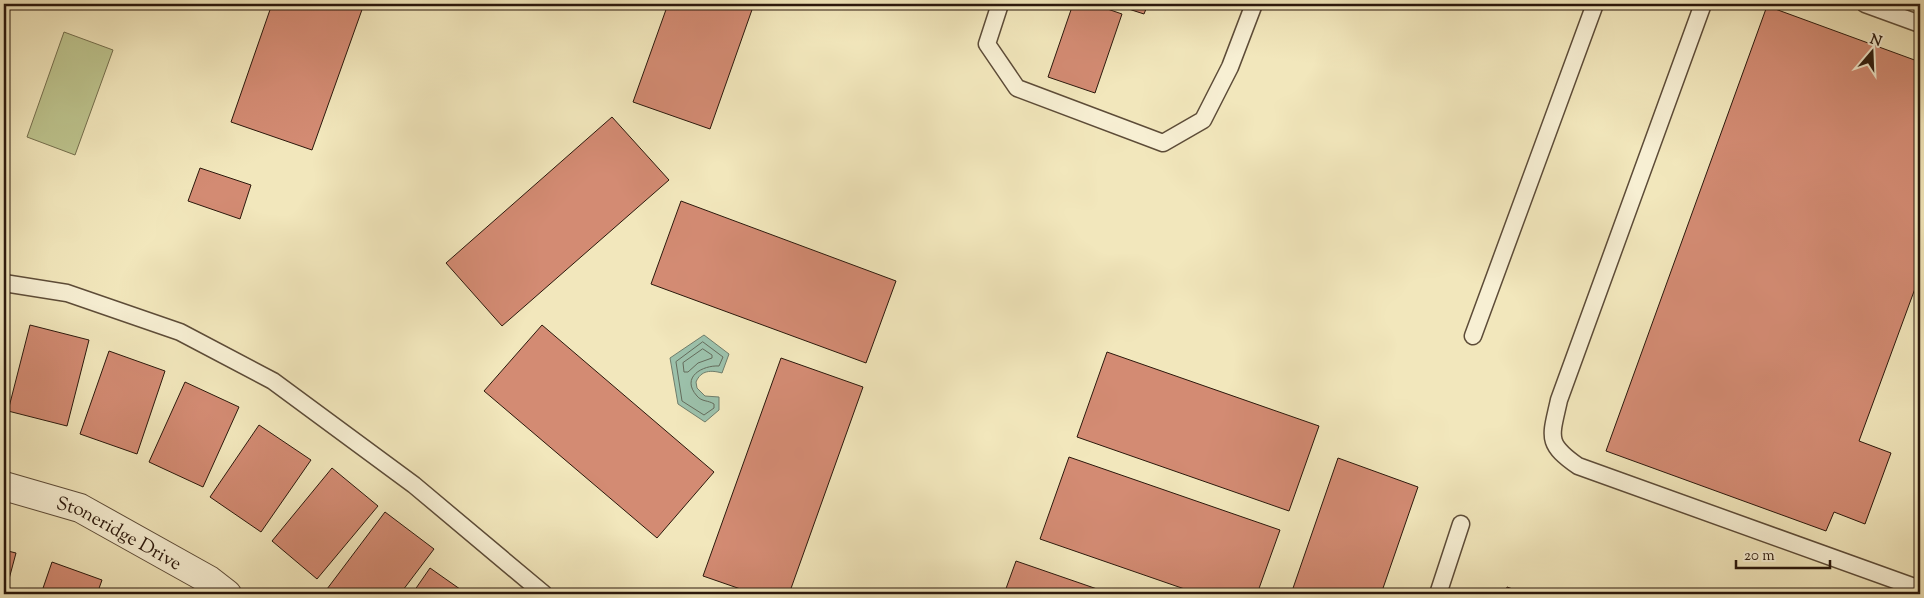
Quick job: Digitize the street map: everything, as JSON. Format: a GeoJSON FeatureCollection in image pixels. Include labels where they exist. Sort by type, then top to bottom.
{"type":"FeatureCollection","features":[{"type":"Feature","properties":{"kind":"street","name":"Stoneridge Drive"},"geometry":{"type":"LineString","coordinates":[[4,486],[80,508],[209,580],[227,594]]}},
{"type":"Feature","properties":{"kind":"lane"},"geometry":{"type":"LineString","coordinates":[[1000,4],[987,44],[1017,88],[1163,142],[1203,120],[1230,67],[1254,4]]}},
{"type":"Feature","properties":{"kind":"lane"},"geometry":{"type":"LineString","coordinates":[[1473,336],[1595,4]]}},
{"type":"Feature","properties":{"kind":"lane"},"geometry":{"type":"LineString","coordinates":[[1703,4],[1558,400],[1551,433],[1558,452],[1578,466],[1920,589]]}},
{"type":"Feature","properties":{"kind":"lane"},"geometry":{"type":"LineString","coordinates":[[1866,4],[1920,24]]}},
{"type":"Feature","properties":{"kind":"lane"},"geometry":{"type":"LineString","coordinates":[[4,283],[67,293],[180,332],[272,381],[414,486],[544,594]]}},
{"type":"Feature","properties":{"kind":"lane"},"geometry":{"type":"LineString","coordinates":[[1438,594],[1461,524]]}},
{"type":"Feature","properties":{"kind":"shaded area"},"geometry":{"type":"Polygon","coordinates":[[[64,32],[113,50],[75,155],[27,137],[64,32]]]}},
{"type":"Feature","properties":{"kind":"water"},"geometry":{"type":"Polygon","coordinates":[[[704,335],[729,354],[722,373],[714,371],[704,373],[696,382],[697,388],[705,396],[719,397],[719,410],[705,422],[678,404],[670,358],[704,335]]]}},
{"type":"Feature","properties":{"kind":"building"},"geometry":{"type":"Polygon","coordinates":[[[272,4],[364,4],[312,150],[231,122],[272,4]]]}},
{"type":"Feature","properties":{"kind":"building"},"geometry":{"type":"Polygon","coordinates":[[[668,4],[754,4],[710,129],[633,102],[668,4]]]}},
{"type":"Feature","properties":{"kind":"building"},"geometry":{"type":"Polygon","coordinates":[[[1073,4],[1093,4],[1122,14],[1095,93],[1048,77],[1073,4]]]}},
{"type":"Feature","properties":{"kind":"building"},"geometry":{"type":"Polygon","coordinates":[[[1113,4],[1148,4],[1144,14],[1113,4]]]}},
{"type":"Feature","properties":{"kind":"building"},"geometry":{"type":"Polygon","coordinates":[[[1767,6],[1920,62],[1920,275],[1859,441],[1891,453],[1865,524],[1834,512],[1826,531],[1606,451],[1767,6]]]}},
{"type":"Feature","properties":{"kind":"building"},"geometry":{"type":"Polygon","coordinates":[[[612,117],[669,180],[502,326],[446,263],[612,117]]]}},
{"type":"Feature","properties":{"kind":"building"},"geometry":{"type":"Polygon","coordinates":[[[200,168],[251,185],[240,219],[188,201],[200,168]]]}},
{"type":"Feature","properties":{"kind":"building"},"geometry":{"type":"Polygon","coordinates":[[[681,201],[896,281],[866,363],[651,284],[681,201]]]}},
{"type":"Feature","properties":{"kind":"building"},"geometry":{"type":"Polygon","coordinates":[[[30,325],[89,340],[67,426],[8,411],[30,325]]]}},
{"type":"Feature","properties":{"kind":"building"},"geometry":{"type":"Polygon","coordinates":[[[542,325],[714,472],[657,538],[484,391],[542,325]]]}},
{"type":"Feature","properties":{"kind":"building"},"geometry":{"type":"Polygon","coordinates":[[[109,351],[165,371],[137,454],[80,434],[109,351]]]}},
{"type":"Feature","properties":{"kind":"building"},"geometry":{"type":"Polygon","coordinates":[[[1107,352],[1319,426],[1289,511],[1077,437],[1107,352]]]}},
{"type":"Feature","properties":{"kind":"building"},"geometry":{"type":"Polygon","coordinates":[[[781,358],[863,387],[789,594],[755,594],[703,576],[781,358]]]}},
{"type":"Feature","properties":{"kind":"building"},"geometry":{"type":"Polygon","coordinates":[[[185,382],[239,407],[203,487],[149,462],[185,382]]]}},
{"type":"Feature","properties":{"kind":"building"},"geometry":{"type":"Polygon","coordinates":[[[259,425],[311,460],[261,532],[210,497],[259,425]]]}},
{"type":"Feature","properties":{"kind":"building"},"geometry":{"type":"Polygon","coordinates":[[[1069,457],[1280,530],[1257,594],[1199,594],[1040,539],[1069,457]]]}},
{"type":"Feature","properties":{"kind":"building"},"geometry":{"type":"Polygon","coordinates":[[[1338,458],[1418,487],[1381,594],[1291,594],[1338,458]]]}},
{"type":"Feature","properties":{"kind":"building"},"geometry":{"type":"Polygon","coordinates":[[[332,468],[378,506],[317,579],[272,541],[332,468]]]}},
{"type":"Feature","properties":{"kind":"building"},"geometry":{"type":"Polygon","coordinates":[[[385,512],[434,549],[400,594],[333,594],[327,589],[385,512]]]}},
{"type":"Feature","properties":{"kind":"building"},"geometry":{"type":"Polygon","coordinates":[[[4,550],[16,553],[5,594],[4,594],[4,550]]]}},
{"type":"Feature","properties":{"kind":"building"},"geometry":{"type":"Polygon","coordinates":[[[1016,561],[1100,590],[1098,594],[1004,594],[1016,561]]]}},
{"type":"Feature","properties":{"kind":"building"},"geometry":{"type":"Polygon","coordinates":[[[52,562],[102,580],[97,594],[41,594],[52,562]]]}},
{"type":"Feature","properties":{"kind":"building"},"geometry":{"type":"Polygon","coordinates":[[[430,568],[467,594],[412,594],[430,568]]]}},
{"type":"Feature","properties":{"kind":"building"},"geometry":{"type":"Polygon","coordinates":[[[1507,587],[1527,594],[1505,594],[1507,587]]]}}]}
